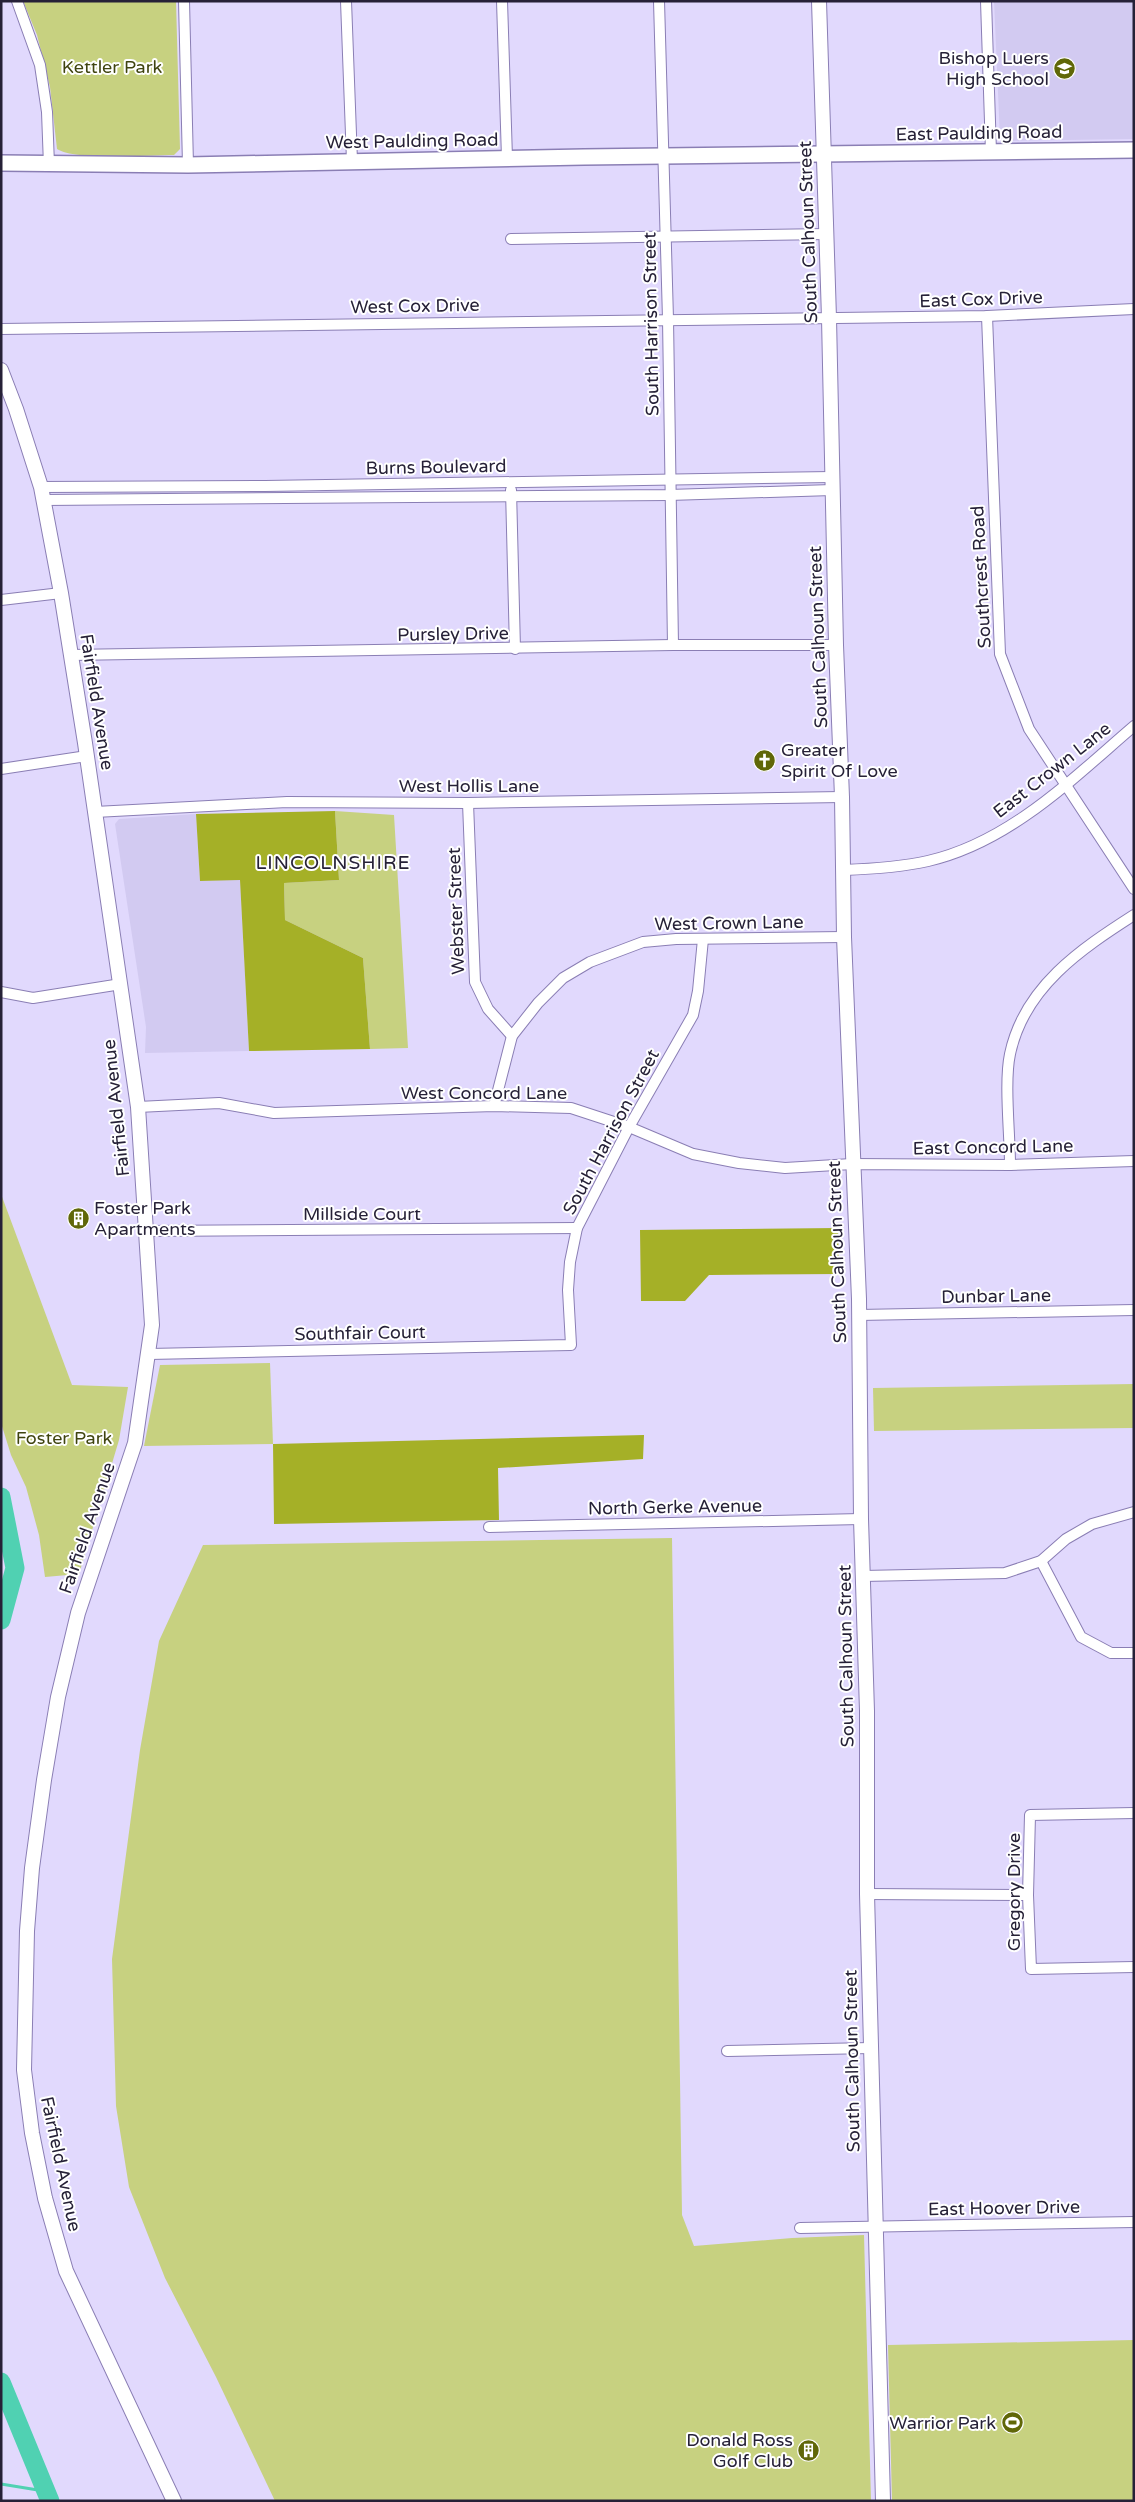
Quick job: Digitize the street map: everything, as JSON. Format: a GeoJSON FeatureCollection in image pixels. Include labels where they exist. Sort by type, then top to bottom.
{"type":"FeatureCollection","features":[{"type":"Feature","properties":{"kind":"main road","name":"East Paulding Road"},"geometry":{"type":"LineString","coordinates":[[824,154],[1134,150]]}},
{"type":"Feature","properties":{"kind":"main road","name":"West Paulding Road"},"geometry":{"type":"LineString","coordinates":[[1,163],[188,165],[824,154]]}},
{"type":"Feature","properties":{"kind":"street"},"geometry":{"type":"LineString","coordinates":[[17,1],[40,66],[47,112],[49,165]]}},
{"type":"Feature","properties":{"kind":"street"},"geometry":{"type":"LineString","coordinates":[[184,1],[188,165]]}},
{"type":"Feature","properties":{"kind":"street"},"geometry":{"type":"LineString","coordinates":[[346,1],[352,161]]}},
{"type":"Feature","properties":{"kind":"street"},"geometry":{"type":"LineString","coordinates":[[502,1],[507,158]]}},
{"type":"Feature","properties":{"kind":"street","name":"South Harrison Street"},"geometry":{"type":"LineString","coordinates":[[659,1],[668,319],[669,495],[673,645]]}},
{"type":"Feature","properties":{"kind":"street","name":"South Calhoun Street"},"geometry":{"type":"LineString","coordinates":[[819,1],[827,234],[836,645],[844,870],[844,938],[859,1315],[861,1519],[867,1711],[867,1894],[883,2501]]}},
{"type":"Feature","properties":{"kind":"street"},"geometry":{"type":"LineString","coordinates":[[986,1],[991,152]]}},
{"type":"Feature","properties":{"kind":"street"},"geometry":{"type":"LineString","coordinates":[[511,239],[827,234]]}},
{"type":"Feature","properties":{"kind":"street","name":"East Cox Drive"},"geometry":{"type":"LineString","coordinates":[[829,318],[987,316],[1134,309]]}},
{"type":"Feature","properties":{"kind":"street","name":"Southcrest Road"},"geometry":{"type":"LineString","coordinates":[[987,316],[1000,654],[1029,729],[1134,890]]}},
{"type":"Feature","properties":{"kind":"street","name":"West Cox Drive"},"geometry":{"type":"LineString","coordinates":[[1,328],[829,318]]}},
{"type":"Feature","properties":{"kind":"street","name":"Fairfield Avenue"},"geometry":{"type":"LineString","coordinates":[[1,370],[16,409],[42,494],[61,592],[87,756],[138,1107],[152,1325],[135,1443],[78,1613],[58,1697],[32,1868],[24,2014],[24,2070],[32,2133],[45,2198],[66,2272],[174,2501]]}},
{"type":"Feature","properties":{"kind":"street"},"geometry":{"type":"LineString","coordinates":[[511,482],[515,649]]}},
{"type":"Feature","properties":{"kind":"street","name":"Burns Boulevard"},"geometry":{"type":"LineString","coordinates":[[42,494],[264,486],[511,482],[832,483]]}},
{"type":"Feature","properties":{"kind":"street","name":"Burns Boulevard"},"geometry":{"type":"LineString","coordinates":[[42,494],[264,500],[511,495],[669,495],[832,483]]}},
{"type":"Feature","properties":{"kind":"street"},"geometry":{"type":"LineString","coordinates":[[1,600],[61,592]]}},
{"type":"Feature","properties":{"kind":"street","name":"Pursley Drive"},"geometry":{"type":"LineString","coordinates":[[70,656],[673,645],[836,645]]}},
{"type":"Feature","properties":{"kind":"street","name":"East Crown Lane"},"geometry":{"type":"LineString","coordinates":[[844,870],[904,865],[954,853],[998,833],[1024,817],[1066,784],[1134,726]]}},
{"type":"Feature","properties":{"kind":"street"},"geometry":{"type":"LineString","coordinates":[[1,769],[87,756]]}},
{"type":"Feature","properties":{"kind":"street","name":"West Hollis Lane"},"geometry":{"type":"LineString","coordinates":[[95,812],[287,802],[468,804],[842,797]]}},
{"type":"Feature","properties":{"kind":"street","name":"Webster Street"},"geometry":{"type":"LineString","coordinates":[[468,804],[475,982],[488,1009],[512,1036]]}},
{"type":"Feature","properties":{"kind":"street"},"geometry":{"type":"LineString","coordinates":[[1010,1165],[1010,1055],[1016,1031],[1039,991],[1061,968],[1090,943],[1134,915]]}},
{"type":"Feature","properties":{"kind":"street","name":"West Crown Lane"},"geometry":{"type":"LineString","coordinates":[[494,1106],[512,1036],[538,1003],[563,978],[590,962],[643,942],[703,939],[844,938]]}},
{"type":"Feature","properties":{"kind":"street","name":"South Harrison Street"},"geometry":{"type":"LineString","coordinates":[[571,1345],[568,1290],[570,1262],[577,1228],[629,1127],[693,1015],[698,990],[703,939]]}},
{"type":"Feature","properties":{"kind":"street"},"geometry":{"type":"LineString","coordinates":[[1,992],[33,998],[121,984]]}},
{"type":"Feature","properties":{"kind":"street","name":"West Concord Lane"},"geometry":{"type":"LineString","coordinates":[[138,1107],[219,1103],[274,1113],[494,1106],[571,1108],[629,1127],[693,1154],[739,1163],[785,1168],[852,1164]]}},
{"type":"Feature","properties":{"kind":"street","name":"East Concord Lane"},"geometry":{"type":"LineString","coordinates":[[852,1164],[1010,1165],[1134,1161]]}},
{"type":"Feature","properties":{"kind":"street","name":"Millside Court"},"geometry":{"type":"LineString","coordinates":[[147,1231],[577,1228]]}},
{"type":"Feature","properties":{"kind":"street","name":"Dunbar Lane"},"geometry":{"type":"LineString","coordinates":[[859,1315],[1134,1310]]}},
{"type":"Feature","properties":{"kind":"street","name":"Southfair Court"},"geometry":{"type":"LineString","coordinates":[[149,1354],[571,1345]]}},
{"type":"Feature","properties":{"kind":"street"},"geometry":{"type":"LineString","coordinates":[[863,1576],[1005,1573],[1041,1561],[1066,1539],[1092,1524],[1134,1512]]}},
{"type":"Feature","properties":{"kind":"street","name":"North Gerke Avenue"},"geometry":{"type":"LineString","coordinates":[[489,1527],[861,1519]]}},
{"type":"Feature","properties":{"kind":"street"},"geometry":{"type":"LineString","coordinates":[[1041,1561],[1081,1637],[1111,1653],[1134,1653]]}},
{"type":"Feature","properties":{"kind":"street","name":"Gregory Drive"},"geometry":{"type":"LineString","coordinates":[[1134,1813],[1030,1815],[1028,1895],[1031,1969],[1134,1967]]}},
{"type":"Feature","properties":{"kind":"street"},"geometry":{"type":"LineString","coordinates":[[867,1894],[1028,1895]]}},
{"type":"Feature","properties":{"kind":"street"},"geometry":{"type":"LineString","coordinates":[[727,2051],[871,2048]]}},
{"type":"Feature","properties":{"kind":"street","name":"East Hoover Drive"},"geometry":{"type":"LineString","coordinates":[[800,2228],[1134,2222]]}},
{"type":"Feature","properties":{"kind":"shaded area","name":"Bishop Luers High School"},"geometry":{"type":"Polygon","coordinates":[[[994,1],[1134,1],[1134,139],[1004,141],[1000,138],[994,1]]]}},
{"type":"Feature","properties":{"kind":"shaded area"},"geometry":{"type":"Polygon","coordinates":[[[196,814],[200,881],[240,879],[249,1051],[145,1053],[146,1027],[115,824],[119,819],[196,814]]]}},
{"type":"Feature","properties":{"kind":"green space","name":"Kettler Park"},"geometry":{"type":"Polygon","coordinates":[[[23,1],[176,1],[180,149],[174,155],[113,157],[66,153],[57,149],[50,87],[37,35],[23,1]]]}},
{"type":"Feature","properties":{"kind":"green space"},"geometry":{"type":"Polygon","coordinates":[[[335,811],[394,815],[408,1048],[370,1049],[363,958],[285,920],[284,883],[339,880],[335,811]]]}},
{"type":"Feature","properties":{"kind":"green space"},"geometry":{"type":"Polygon","coordinates":[[[335,811],[339,880],[284,883],[285,920],[363,958],[370,1049],[249,1051],[240,880],[200,881],[196,814],[335,811]]]}},
{"type":"Feature","properties":{"kind":"green space","name":"Foster Park"},"geometry":{"type":"Polygon","coordinates":[[[1,1194],[72,1385],[128,1387],[119,1440],[79,1574],[45,1577],[39,1535],[26,1487],[11,1455],[1,1423],[1,1194]]]}},
{"type":"Feature","properties":{"kind":"green space"},"geometry":{"type":"Polygon","coordinates":[[[838,1228],[839,1274],[709,1275],[685,1301],[641,1301],[640,1230],[838,1228]]]}},
{"type":"Feature","properties":{"kind":"green space"},"geometry":{"type":"Polygon","coordinates":[[[270,1363],[273,1444],[144,1446],[160,1365],[270,1363]]]}},
{"type":"Feature","properties":{"kind":"green space"},"geometry":{"type":"Polygon","coordinates":[[[1134,1384],[1134,1428],[874,1431],[873,1388],[1134,1384]]]}},
{"type":"Feature","properties":{"kind":"green space"},"geometry":{"type":"Polygon","coordinates":[[[644,1435],[643,1459],[498,1468],[499,1520],[274,1524],[273,1444],[644,1435]]]}},
{"type":"Feature","properties":{"kind":"green space","name":"Donald Ross Golf Club"},"geometry":{"type":"Polygon","coordinates":[[[672,1538],[682,2215],[694,2246],[792,2238],[864,2235],[871,2501],[275,2501],[216,2377],[165,2278],[129,2187],[116,2106],[112,1959],[140,1750],[159,1641],[203,1545],[672,1538]]]}},
{"type":"Feature","properties":{"kind":"green space","name":"Warrior Park"},"geometry":{"type":"Polygon","coordinates":[[[1134,2340],[1134,2501],[892,2501],[888,2345],[1134,2340]]]}},
{"type":"Feature","properties":{"kind":"waterway"},"geometry":{"type":"LineString","coordinates":[[1,1497],[15,1568],[1,1620]]}},
{"type":"Feature","properties":{"kind":"waterway"},"geometry":{"type":"LineString","coordinates":[[1,2382],[50,2501]]}},
{"type":"Feature","properties":{"kind":"waterway"},"geometry":{"type":"LineString","coordinates":[[1,2484],[44,2491]]}},
{"type":"Feature","properties":{"kind":"place","name":"Bishop Luers High School"},"geometry":{"type":"Point","coordinates":[1065,68]}},
{"type":"Feature","properties":{"kind":"place","name":"Greater Spirit Of Love"},"geometry":{"type":"Point","coordinates":[765,760]}},
{"type":"Feature","properties":{"kind":"place","name":"Foster Park Apartments"},"geometry":{"type":"Point","coordinates":[78,1218]}},
{"type":"Feature","properties":{"kind":"place","name":"Warrior Park"},"geometry":{"type":"Point","coordinates":[1012,2423]}},
{"type":"Feature","properties":{"kind":"place","name":"Donald Ross Golf Club"},"geometry":{"type":"Point","coordinates":[809,2450]}},
{"type":"Feature","properties":{"kind":"district","name":"LINCOLNSHIRE"},"geometry":{"type":"Point","coordinates":[333,863]}}]}
